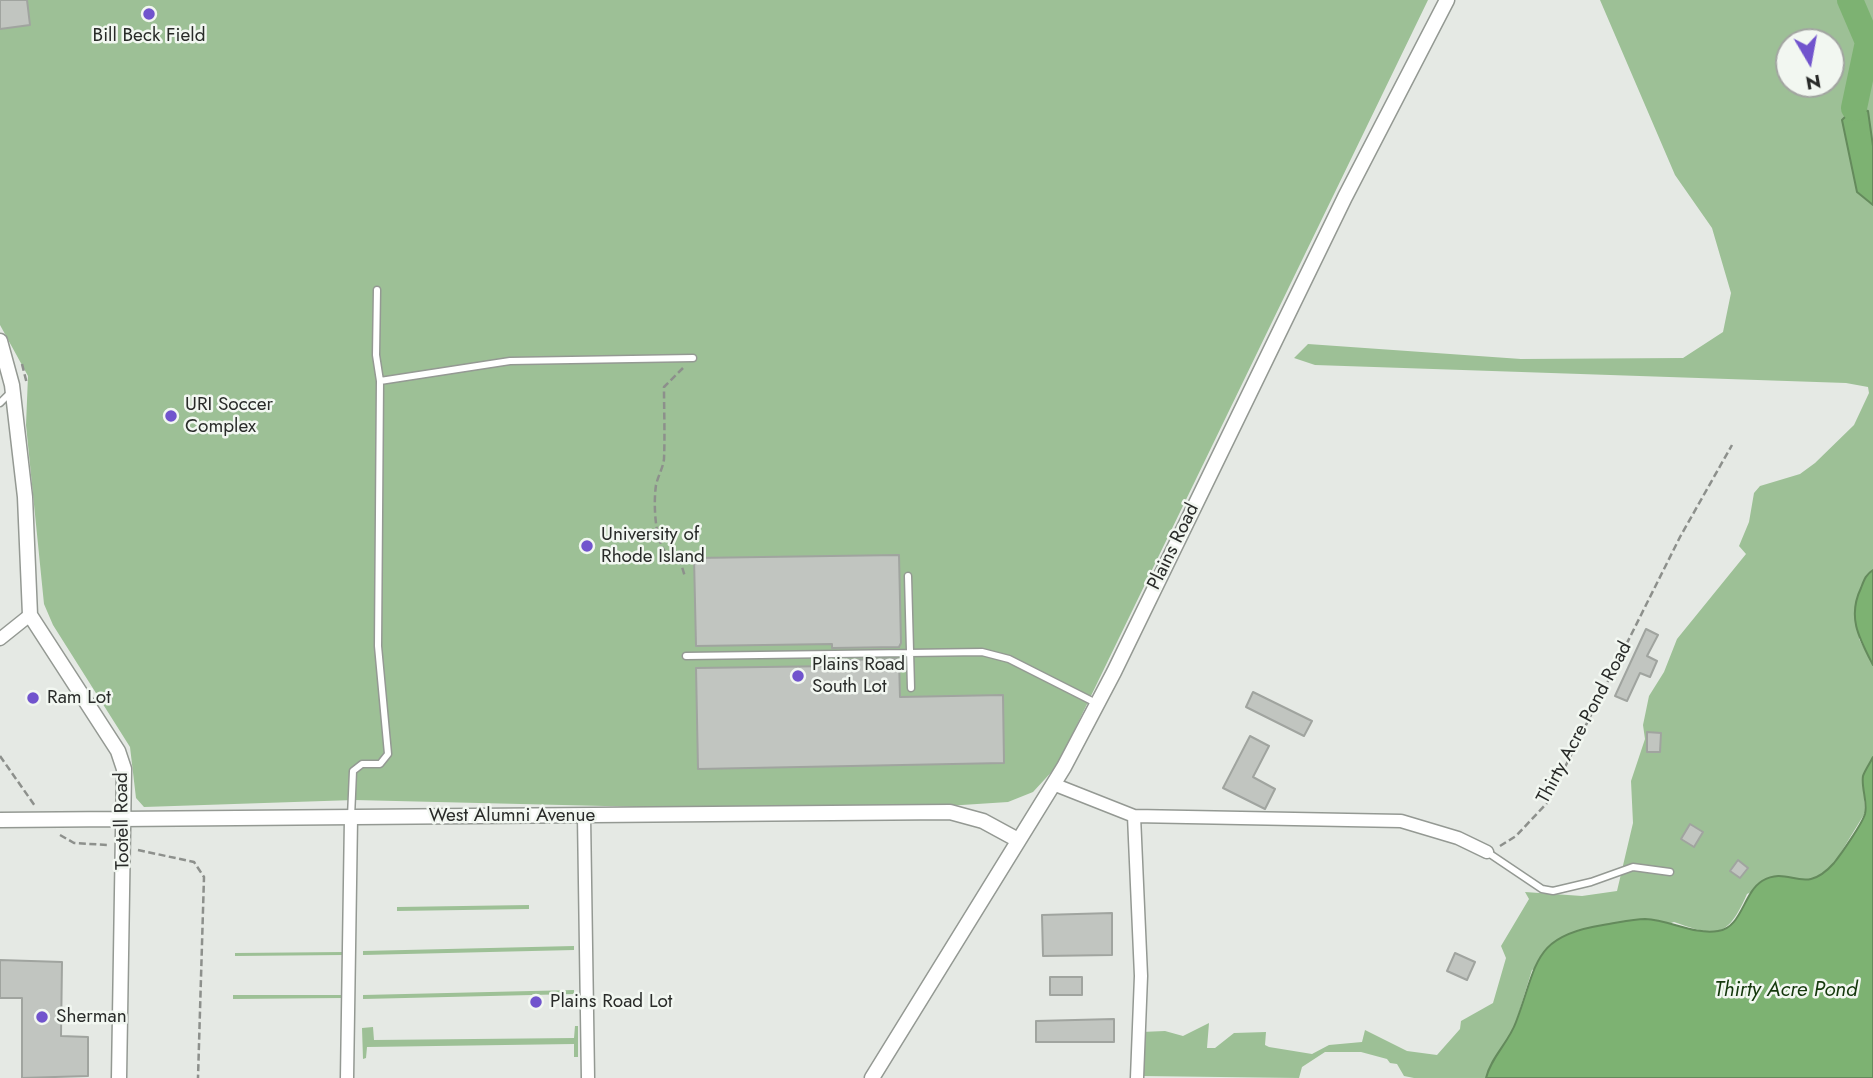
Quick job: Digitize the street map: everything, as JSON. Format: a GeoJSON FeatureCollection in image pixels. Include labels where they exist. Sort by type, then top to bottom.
{"type":"FeatureCollection","features":[{"type":"Feature","properties":{"kind":"street","name":"Plains Road"},"geometry":{"type":"LineString","coordinates":[[872,1078],[1053,784],[1098,704],[1345,197],[1447,0]]}},
{"type":"Feature","properties":{"kind":"street"},"geometry":{"type":"LineString","coordinates":[[0,341],[13,391],[25,497],[30,615],[0,639]]}},
{"type":"Feature","properties":{"kind":"street","name":"Tootell Road"},"geometry":{"type":"LineString","coordinates":[[30,615],[118,751],[124,769],[119,1078]]}},
{"type":"Feature","properties":{"kind":"street"},"geometry":{"type":"LineString","coordinates":[[1053,784],[1134,816],[1401,821],[1458,838],[1488,852]]}},
{"type":"Feature","properties":{"kind":"street","name":"West Alumni Avenue"},"geometry":{"type":"LineString","coordinates":[[0,820],[950,813],[984,821],[1018,840]]}},
{"type":"Feature","properties":{"kind":"street"},"geometry":{"type":"LineString","coordinates":[[584,816],[587,1078]]}},
{"type":"Feature","properties":{"kind":"street"},"geometry":{"type":"LineString","coordinates":[[1134,816],[1141,976],[1138,1078]]}},
{"type":"Feature","properties":{"kind":"street"},"geometry":{"type":"LineString","coordinates":[[347,1078],[351,818]]}},
{"type":"Feature","properties":{"kind":"lane"},"geometry":{"type":"LineString","coordinates":[[351,818],[353,771],[362,764],[380,764],[388,754],[378,646],[380,381],[376,355],[377,290]]}},
{"type":"Feature","properties":{"kind":"lane"},"geometry":{"type":"LineString","coordinates":[[380,381],[510,361],[693,358]]}},
{"type":"Feature","properties":{"kind":"lane"},"geometry":{"type":"LineString","coordinates":[[0,403],[13,391]]}},
{"type":"Feature","properties":{"kind":"lane"},"geometry":{"type":"LineString","coordinates":[[908,576],[911,688]]}},
{"type":"Feature","properties":{"kind":"lane"},"geometry":{"type":"LineString","coordinates":[[686,656],[982,652],[1009,659],[1098,704]]}},
{"type":"Feature","properties":{"kind":"lane"},"geometry":{"type":"LineString","coordinates":[[1488,852],[1542,890],[1553,891],[1591,882],[1633,867],[1670,872]]}},
{"type":"Feature","properties":{"kind":"path"},"geometry":{"type":"LineString","coordinates":[[685,578],[680,560],[671,560],[666,556],[658,534],[656,485],[664,462],[664,387],[693,358]]}},
{"type":"Feature","properties":{"kind":"path","name":"Thirty Acre Pond Road"},"geometry":{"type":"LineString","coordinates":[[1488,852],[1516,836],[1547,803],[1680,537],[1732,444]]}},
{"type":"Feature","properties":{"kind":"path"},"geometry":{"type":"LineString","coordinates":[[0,755],[45,820],[60,835],[74,843],[124,847],[194,862],[204,877],[198,1078]]}},
{"type":"Feature","properties":{"kind":"shaded area","name":"University of Rhode Island"},"geometry":{"type":"Polygon","coordinates":[[[0,0],[1428,0],[1057,766],[1033,792],[1008,802],[854,812],[354,800],[144,807],[136,798],[130,747],[53,625],[44,604],[26,425],[28,376],[0,325],[0,0]]]}},
{"type":"Feature","properties":{"kind":"shaded area"},"geometry":{"type":"Polygon","coordinates":[[[1600,0],[1873,0],[1873,146],[1868,111],[1857,192],[1873,205],[1873,570],[1868,573],[1859,639],[1873,665],[1873,757],[1863,777],[1865,813],[1835,862],[1820,876],[1807,882],[1785,876],[1747,894],[1734,919],[1720,930],[1711,932],[1674,922],[1532,970],[1515,1025],[1486,1078],[1404,1076],[1397,1064],[1361,1052],[1325,1052],[1302,1067],[1299,1078],[1142,1076],[1141,1032],[1165,1031],[1183,1036],[1209,1023],[1207,1048],[1215,1048],[1234,1033],[1266,1032],[1265,1045],[1269,1047],[1312,1054],[1329,1045],[1362,1042],[1365,1030],[1407,1051],[1437,1055],[1460,1029],[1461,1021],[1493,1003],[1506,958],[1501,946],[1529,899],[1525,892],[1582,896],[1617,891],[1633,823],[1631,781],[1645,739],[1643,725],[1649,696],[1664,672],[1677,639],[1746,554],[1739,546],[1749,522],[1754,493],[1760,486],[1800,474],[1815,463],[1854,425],[1869,393],[1868,387],[1846,383],[1315,365],[1294,358],[1308,344],[1521,359],[1683,358],[1723,332],[1731,293],[1712,228],[1675,175],[1600,0]]]}},
{"type":"Feature","properties":{"kind":"shaded area"},"geometry":{"type":"Polygon","coordinates":[[[529,905],[529,909],[397,911],[397,907],[529,905]]]}},
{"type":"Feature","properties":{"kind":"shaded area"},"geometry":{"type":"Polygon","coordinates":[[[574,946],[574,950],[363,955],[363,951],[574,946]]]}},
{"type":"Feature","properties":{"kind":"shaded area"},"geometry":{"type":"Polygon","coordinates":[[[343,952],[344,955],[235,956],[235,953],[343,952]]]}},
{"type":"Feature","properties":{"kind":"shaded area"},"geometry":{"type":"Polygon","coordinates":[[[574,990],[574,994],[363,999],[363,995],[574,990]]]}},
{"type":"Feature","properties":{"kind":"shaded area"},"geometry":{"type":"Polygon","coordinates":[[[233,995],[341,995],[342,998],[233,999],[233,995]]]}},
{"type":"Feature","properties":{"kind":"shaded area"},"geometry":{"type":"Polygon","coordinates":[[[575,1026],[578,1026],[578,1057],[574,1057],[574,1044],[367,1047],[366,1058],[363,1059],[362,1028],[373,1027],[374,1040],[574,1038],[575,1026]]]}},
{"type":"Feature","properties":{"kind":"water"},"geometry":{"type":"Polygon","coordinates":[[[1854,108],[1868,111],[1873,146],[1873,205],[1857,192],[1842,120],[1854,108]]]}},
{"type":"Feature","properties":{"kind":"water"},"geometry":{"type":"Polygon","coordinates":[[[1873,570],[1873,665],[1856,627],[1855,608],[1866,578],[1873,570]]]}},
{"type":"Feature","properties":{"kind":"water","name":"Thirty Acre Pond"},"geometry":{"type":"Polygon","coordinates":[[[1873,757],[1873,1078],[1486,1078],[1513,1029],[1534,969],[1550,945],[1580,930],[1640,919],[1700,931],[1718,931],[1732,924],[1750,893],[1762,881],[1781,876],[1805,880],[1823,873],[1837,859],[1863,819],[1866,809],[1863,776],[1873,757]]]}},
{"type":"Feature","properties":{"kind":"building"},"geometry":{"type":"Polygon","coordinates":[[[0,0],[27,0],[30,25],[0,29],[0,0]]]}},
{"type":"Feature","properties":{"kind":"building"},"geometry":{"type":"Polygon","coordinates":[[[899,555],[899,647],[832,648],[832,644],[696,646],[694,558],[899,555]]]}},
{"type":"Feature","properties":{"kind":"building"},"geometry":{"type":"Polygon","coordinates":[[[1646,629],[1658,635],[1647,656],[1657,661],[1650,677],[1640,673],[1627,701],[1615,696],[1646,629]]]}},
{"type":"Feature","properties":{"kind":"building"},"geometry":{"type":"Polygon","coordinates":[[[899,659],[900,697],[1003,695],[1004,763],[698,769],[696,668],[832,666],[832,660],[899,659]]]}},
{"type":"Feature","properties":{"kind":"building"},"geometry":{"type":"Polygon","coordinates":[[[1253,692],[1312,721],[1304,736],[1246,707],[1253,692]]]}},
{"type":"Feature","properties":{"kind":"building"},"geometry":{"type":"Polygon","coordinates":[[[1647,732],[1661,733],[1660,752],[1647,752],[1647,732]]]}},
{"type":"Feature","properties":{"kind":"building"},"geometry":{"type":"Polygon","coordinates":[[[1250,736],[1269,746],[1253,777],[1275,789],[1265,809],[1223,788],[1250,736]]]}},
{"type":"Feature","properties":{"kind":"building"},"geometry":{"type":"Polygon","coordinates":[[[1690,824],[1703,832],[1694,847],[1681,839],[1690,824]]]}},
{"type":"Feature","properties":{"kind":"building"},"geometry":{"type":"Polygon","coordinates":[[[1738,860],[1748,868],[1740,878],[1730,871],[1738,860]]]}},
{"type":"Feature","properties":{"kind":"building"},"geometry":{"type":"Polygon","coordinates":[[[1112,913],[1112,955],[1043,956],[1042,915],[1112,913]]]}},
{"type":"Feature","properties":{"kind":"building"},"geometry":{"type":"Polygon","coordinates":[[[1455,953],[1475,962],[1467,980],[1447,971],[1455,953]]]}},
{"type":"Feature","properties":{"kind":"building","name":"Sherman"},"geometry":{"type":"Polygon","coordinates":[[[0,960],[62,962],[61,1036],[88,1037],[88,1076],[22,1078],[22,998],[0,998],[0,960]]]}},
{"type":"Feature","properties":{"kind":"building"},"geometry":{"type":"Polygon","coordinates":[[[1050,977],[1082,977],[1082,995],[1050,995],[1050,977]]]}},
{"type":"Feature","properties":{"kind":"building"},"geometry":{"type":"Polygon","coordinates":[[[1114,1019],[1114,1042],[1036,1042],[1036,1021],[1114,1019]]]}},
{"type":"Feature","properties":{"kind":"waterway"},"geometry":{"type":"LineString","coordinates":[[1850,0],[1868,42],[1854,108]]}},
{"type":"Feature","properties":{"kind":"place","name":"Bill Beck Field"},"geometry":{"type":"Point","coordinates":[149,14]}},
{"type":"Feature","properties":{"kind":"place","name":"URI Soccer Complex"},"geometry":{"type":"Point","coordinates":[171,416]}},
{"type":"Feature","properties":{"kind":"place","name":"University of Rhode Island"},"geometry":{"type":"Point","coordinates":[587,546]}},
{"type":"Feature","properties":{"kind":"place","name":"Plains Road South Lot"},"geometry":{"type":"Point","coordinates":[798,676]}},
{"type":"Feature","properties":{"kind":"place","name":"Ram Lot"},"geometry":{"type":"Point","coordinates":[33,698]}},
{"type":"Feature","properties":{"kind":"place","name":"Plains Road Lot"},"geometry":{"type":"Point","coordinates":[536,1002]}},
{"type":"Feature","properties":{"kind":"place","name":"Sherman"},"geometry":{"type":"Point","coordinates":[42,1017]}}]}
